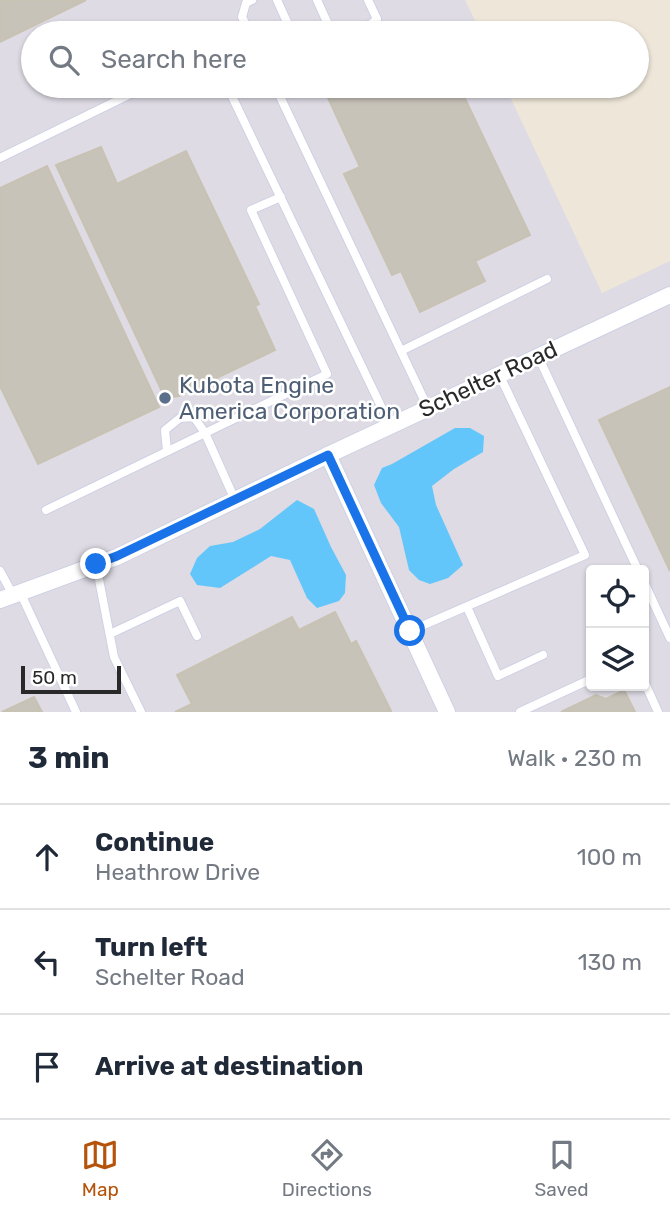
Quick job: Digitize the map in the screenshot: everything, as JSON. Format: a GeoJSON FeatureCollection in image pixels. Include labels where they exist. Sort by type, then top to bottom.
{"type":"FeatureCollection","features":[{"type":"Feature","properties":{"kind":"street","name":"Schelter Road"},"geometry":{"type":"LineString","coordinates":[[11,596],[117,556],[670,295]]}},
{"type":"Feature","properties":{"kind":"street"},"geometry":{"type":"LineString","coordinates":[[328,455],[447,712]]}},
{"type":"Feature","properties":{"kind":"lane"},"geometry":{"type":"LineString","coordinates":[[245,21],[246,3],[252,0]]}},
{"type":"Feature","properties":{"kind":"lane"},"geometry":{"type":"LineString","coordinates":[[277,0],[287,21]]}},
{"type":"Feature","properties":{"kind":"lane"},"geometry":{"type":"LineString","coordinates":[[317,0],[327,21]]}},
{"type":"Feature","properties":{"kind":"lane"},"geometry":{"type":"LineString","coordinates":[[368,0],[377,19],[374,21]]}},
{"type":"Feature","properties":{"kind":"lane"},"geometry":{"type":"LineString","coordinates":[[0,158],[122,98]]}},
{"type":"Feature","properties":{"kind":"lane"},"geometry":{"type":"LineString","coordinates":[[233,98],[390,425]]}},
{"type":"Feature","properties":{"kind":"lane"},"geometry":{"type":"LineString","coordinates":[[281,98],[428,408]]}},
{"type":"Feature","properties":{"kind":"lane"},"geometry":{"type":"LineString","coordinates":[[46,510],[327,374],[251,211],[281,197]]}},
{"type":"Feature","properties":{"kind":"lane"},"geometry":{"type":"LineString","coordinates":[[401,351],[547,279]]}},
{"type":"Feature","properties":{"kind":"lane"},"geometry":{"type":"LineString","coordinates":[[538,356],[636,565]]}},
{"type":"Feature","properties":{"kind":"lane"},"geometry":{"type":"LineString","coordinates":[[410,631],[584,555],[499,374]]}},
{"type":"Feature","properties":{"kind":"lane"},"geometry":{"type":"LineString","coordinates":[[167,451],[165,429],[180,418],[194,417],[205,433],[235,500]]}},
{"type":"Feature","properties":{"kind":"lane"},"geometry":{"type":"LineString","coordinates":[[96,564],[114,657],[141,712]]}},
{"type":"Feature","properties":{"kind":"lane"},"geometry":{"type":"LineString","coordinates":[[0,571],[11,596],[76,712]]}},
{"type":"Feature","properties":{"kind":"lane"},"geometry":{"type":"LineString","coordinates":[[649,593],[670,638]]}},
{"type":"Feature","properties":{"kind":"lane"},"geometry":{"type":"LineString","coordinates":[[110,634],[180,601],[197,636]]}},
{"type":"Feature","properties":{"kind":"lane"},"geometry":{"type":"LineString","coordinates":[[467,607],[498,676],[543,654]]}},
{"type":"Feature","properties":{"kind":"lane"},"geometry":{"type":"LineString","coordinates":[[520,712],[586,681]]}},
{"type":"Feature","properties":{"kind":"lane"},"geometry":{"type":"LineString","coordinates":[[649,691],[658,712]]}},
{"type":"Feature","properties":{"kind":"shaded area"},"geometry":{"type":"Polygon","coordinates":[[[0,0],[465,0],[475,21],[21,21],[21,98],[511,98],[602,293],[670,261],[670,712],[0,712],[0,0]]]}},
{"type":"Feature","properties":{"kind":"water"},"geometry":{"type":"Polygon","coordinates":[[[455,428],[470,428],[484,436],[483,452],[432,486],[436,505],[463,565],[448,578],[430,584],[419,580],[409,570],[399,527],[381,503],[374,485],[382,468],[455,428]]]}},
{"type":"Feature","properties":{"kind":"water"},"geometry":{"type":"Polygon","coordinates":[[[297,500],[314,509],[346,575],[345,593],[339,601],[317,608],[307,598],[290,560],[271,556],[220,588],[197,585],[190,574],[197,558],[210,546],[233,542],[260,529],[297,500]]]}},
{"type":"Feature","properties":{"kind":"building"},"geometry":{"type":"Polygon","coordinates":[[[0,0],[86,0],[43,21],[21,21],[21,32],[0,42],[0,0]]]}},
{"type":"Feature","properties":{"kind":"building"},"geometry":{"type":"Polygon","coordinates":[[[328,98],[465,98],[530,235],[475,261],[485,281],[420,312],[401,271],[392,275],[344,174],[360,167],[328,98]]]}},
{"type":"Feature","properties":{"kind":"building"},"geometry":{"type":"Polygon","coordinates":[[[101,147],[117,184],[186,151],[259,304],[255,306],[275,350],[179,396],[165,398],[56,165],[101,147]]]}},
{"type":"Feature","properties":{"kind":"building"},"geometry":{"type":"Polygon","coordinates":[[[47,166],[159,407],[38,464],[0,386],[0,188],[47,166]]]}},
{"type":"Feature","properties":{"kind":"building"},"geometry":{"type":"Polygon","coordinates":[[[670,387],[670,571],[599,420],[670,387]]]}},
{"type":"Feature","properties":{"kind":"building"},"geometry":{"type":"Polygon","coordinates":[[[335,612],[351,644],[356,641],[391,711],[175,712],[192,704],[177,675],[292,617],[299,630],[335,612]]]}},
{"type":"Feature","properties":{"kind":"building"},"geometry":{"type":"Polygon","coordinates":[[[624,691],[635,712],[561,712],[596,695],[606,699],[624,691]]]}},
{"type":"Feature","properties":{"kind":"building"},"geometry":{"type":"Polygon","coordinates":[[[34,697],[42,712],[2,712],[34,697]]]}},
{"type":"Feature","properties":{"kind":"place","name":"Kubota Engine America Corporation"},"geometry":{"type":"Point","coordinates":[165,398]}},
{"type":"Feature","properties":{"kind":"route"},"geometry":{"type":"LineString","coordinates":[[96,564],[328,455],[410,631]]}}]}
